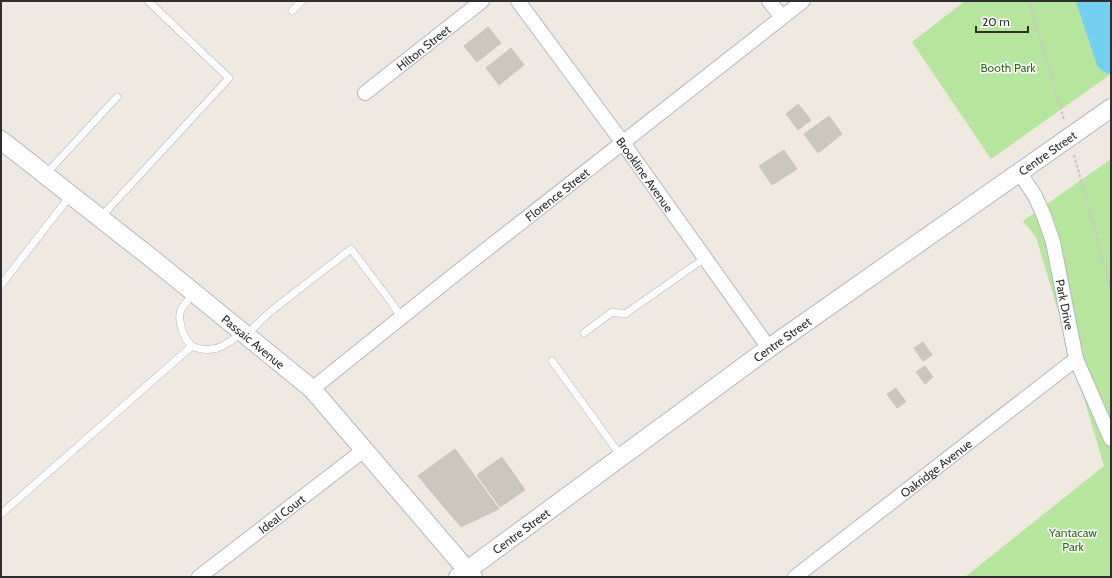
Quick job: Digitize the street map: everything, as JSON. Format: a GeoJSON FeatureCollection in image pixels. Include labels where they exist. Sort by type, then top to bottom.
{"type":"FeatureCollection","features":[{"type":"Feature","properties":{"kind":"street","name":"Hilton Street"},"geometry":{"type":"LineString","coordinates":[[365,93],[482,1]]}},
{"type":"Feature","properties":{"kind":"street","name":"Brookline Avenue"},"geometry":{"type":"LineString","coordinates":[[518,1],[623,143],[770,348]]}},
{"type":"Feature","properties":{"kind":"street"},"geometry":{"type":"LineString","coordinates":[[769,1],[782,17]]}},
{"type":"Feature","properties":{"kind":"street","name":"Florence Street"},"geometry":{"type":"LineString","coordinates":[[312,389],[803,1]]}},
{"type":"Feature","properties":{"kind":"street","name":"Centre Street"},"geometry":{"type":"LineString","coordinates":[[466,574],[621,456],[770,348],[1105,112]]}},
{"type":"Feature","properties":{"kind":"street","name":"Passaic Avenue"},"geometry":{"type":"LineString","coordinates":[[1,140],[312,389],[466,574]]}},
{"type":"Feature","properties":{"kind":"street","name":"Park Drive"},"geometry":{"type":"LineString","coordinates":[[1019,172],[1035,196],[1053,242],[1076,359],[1111,439]]}},
{"type":"Feature","properties":{"kind":"street","name":"Oakridge Avenue"},"geometry":{"type":"LineString","coordinates":[[795,577],[1076,359]]}},
{"type":"Feature","properties":{"kind":"street","name":"Ideal Court"},"geometry":{"type":"LineString","coordinates":[[199,577],[364,450]]}},
{"type":"Feature","properties":{"kind":"lane"},"geometry":{"type":"LineString","coordinates":[[100,218],[229,78],[148,1]]}},
{"type":"Feature","properties":{"kind":"lane"},"geometry":{"type":"LineString","coordinates":[[292,11],[302,1]]}},
{"type":"Feature","properties":{"kind":"lane"},"geometry":{"type":"LineString","coordinates":[[45,176],[117,97]]}},
{"type":"Feature","properties":{"kind":"lane"},"geometry":{"type":"LineString","coordinates":[[1,285],[70,196]]}},
{"type":"Feature","properties":{"kind":"lane"},"geometry":{"type":"LineString","coordinates":[[194,294],[181,309],[180,320],[182,331],[192,346],[213,350],[245,334],[271,311],[350,249],[391,302],[401,318]]}},
{"type":"Feature","properties":{"kind":"lane"},"geometry":{"type":"LineString","coordinates":[[584,333],[612,312],[625,314],[705,258]]}},
{"type":"Feature","properties":{"kind":"lane"},"geometry":{"type":"LineString","coordinates":[[1,514],[192,346]]}},
{"type":"Feature","properties":{"kind":"lane"},"geometry":{"type":"LineString","coordinates":[[552,361],[621,456]]}},
{"type":"Feature","properties":{"kind":"green space","name":"Booth Park"},"geometry":{"type":"Polygon","coordinates":[[[965,1],[1111,1],[1111,74],[991,159],[912,42],[965,1]]]}},
{"type":"Feature","properties":{"kind":"green space","name":"Yantacaw Park"},"geometry":{"type":"Polygon","coordinates":[[[1111,159],[1111,577],[965,577],[1104,466],[1036,237],[1023,221],[1111,159]]]}},
{"type":"Feature","properties":{"kind":"building"},"geometry":{"type":"Polygon","coordinates":[[[488,27],[501,43],[477,62],[464,46],[488,27]]]}},
{"type":"Feature","properties":{"kind":"building"},"geometry":{"type":"Polygon","coordinates":[[[511,48],[524,65],[499,85],[486,68],[511,48]]]}},
{"type":"Feature","properties":{"kind":"building"},"geometry":{"type":"Polygon","coordinates":[[[798,104],[811,120],[798,130],[786,114],[798,104]]]}},
{"type":"Feature","properties":{"kind":"building"},"geometry":{"type":"Polygon","coordinates":[[[829,116],[842,134],[818,153],[804,134],[829,116]]]}},
{"type":"Feature","properties":{"kind":"building"},"geometry":{"type":"Polygon","coordinates":[[[784,150],[797,169],[772,185],[759,166],[784,150]]]}},
{"type":"Feature","properties":{"kind":"building"},"geometry":{"type":"Polygon","coordinates":[[[923,342],[932,355],[923,361],[914,348],[923,342]]]}},
{"type":"Feature","properties":{"kind":"building"},"geometry":{"type":"Polygon","coordinates":[[[925,366],[933,377],[925,384],[916,372],[925,366]]]}},
{"type":"Feature","properties":{"kind":"building"},"geometry":{"type":"Polygon","coordinates":[[[896,388],[906,402],[897,408],[887,394],[896,388]]]}},
{"type":"Feature","properties":{"kind":"building"},"geometry":{"type":"Polygon","coordinates":[[[455,449],[499,509],[461,527],[418,476],[455,449]]]}},
{"type":"Feature","properties":{"kind":"building"},"geometry":{"type":"Polygon","coordinates":[[[502,457],[525,490],[500,507],[477,475],[502,457]]]}},
{"type":"Feature","properties":{"kind":"waterway"},"geometry":{"type":"LineString","coordinates":[[1092,1],[1111,58]]}}]}
